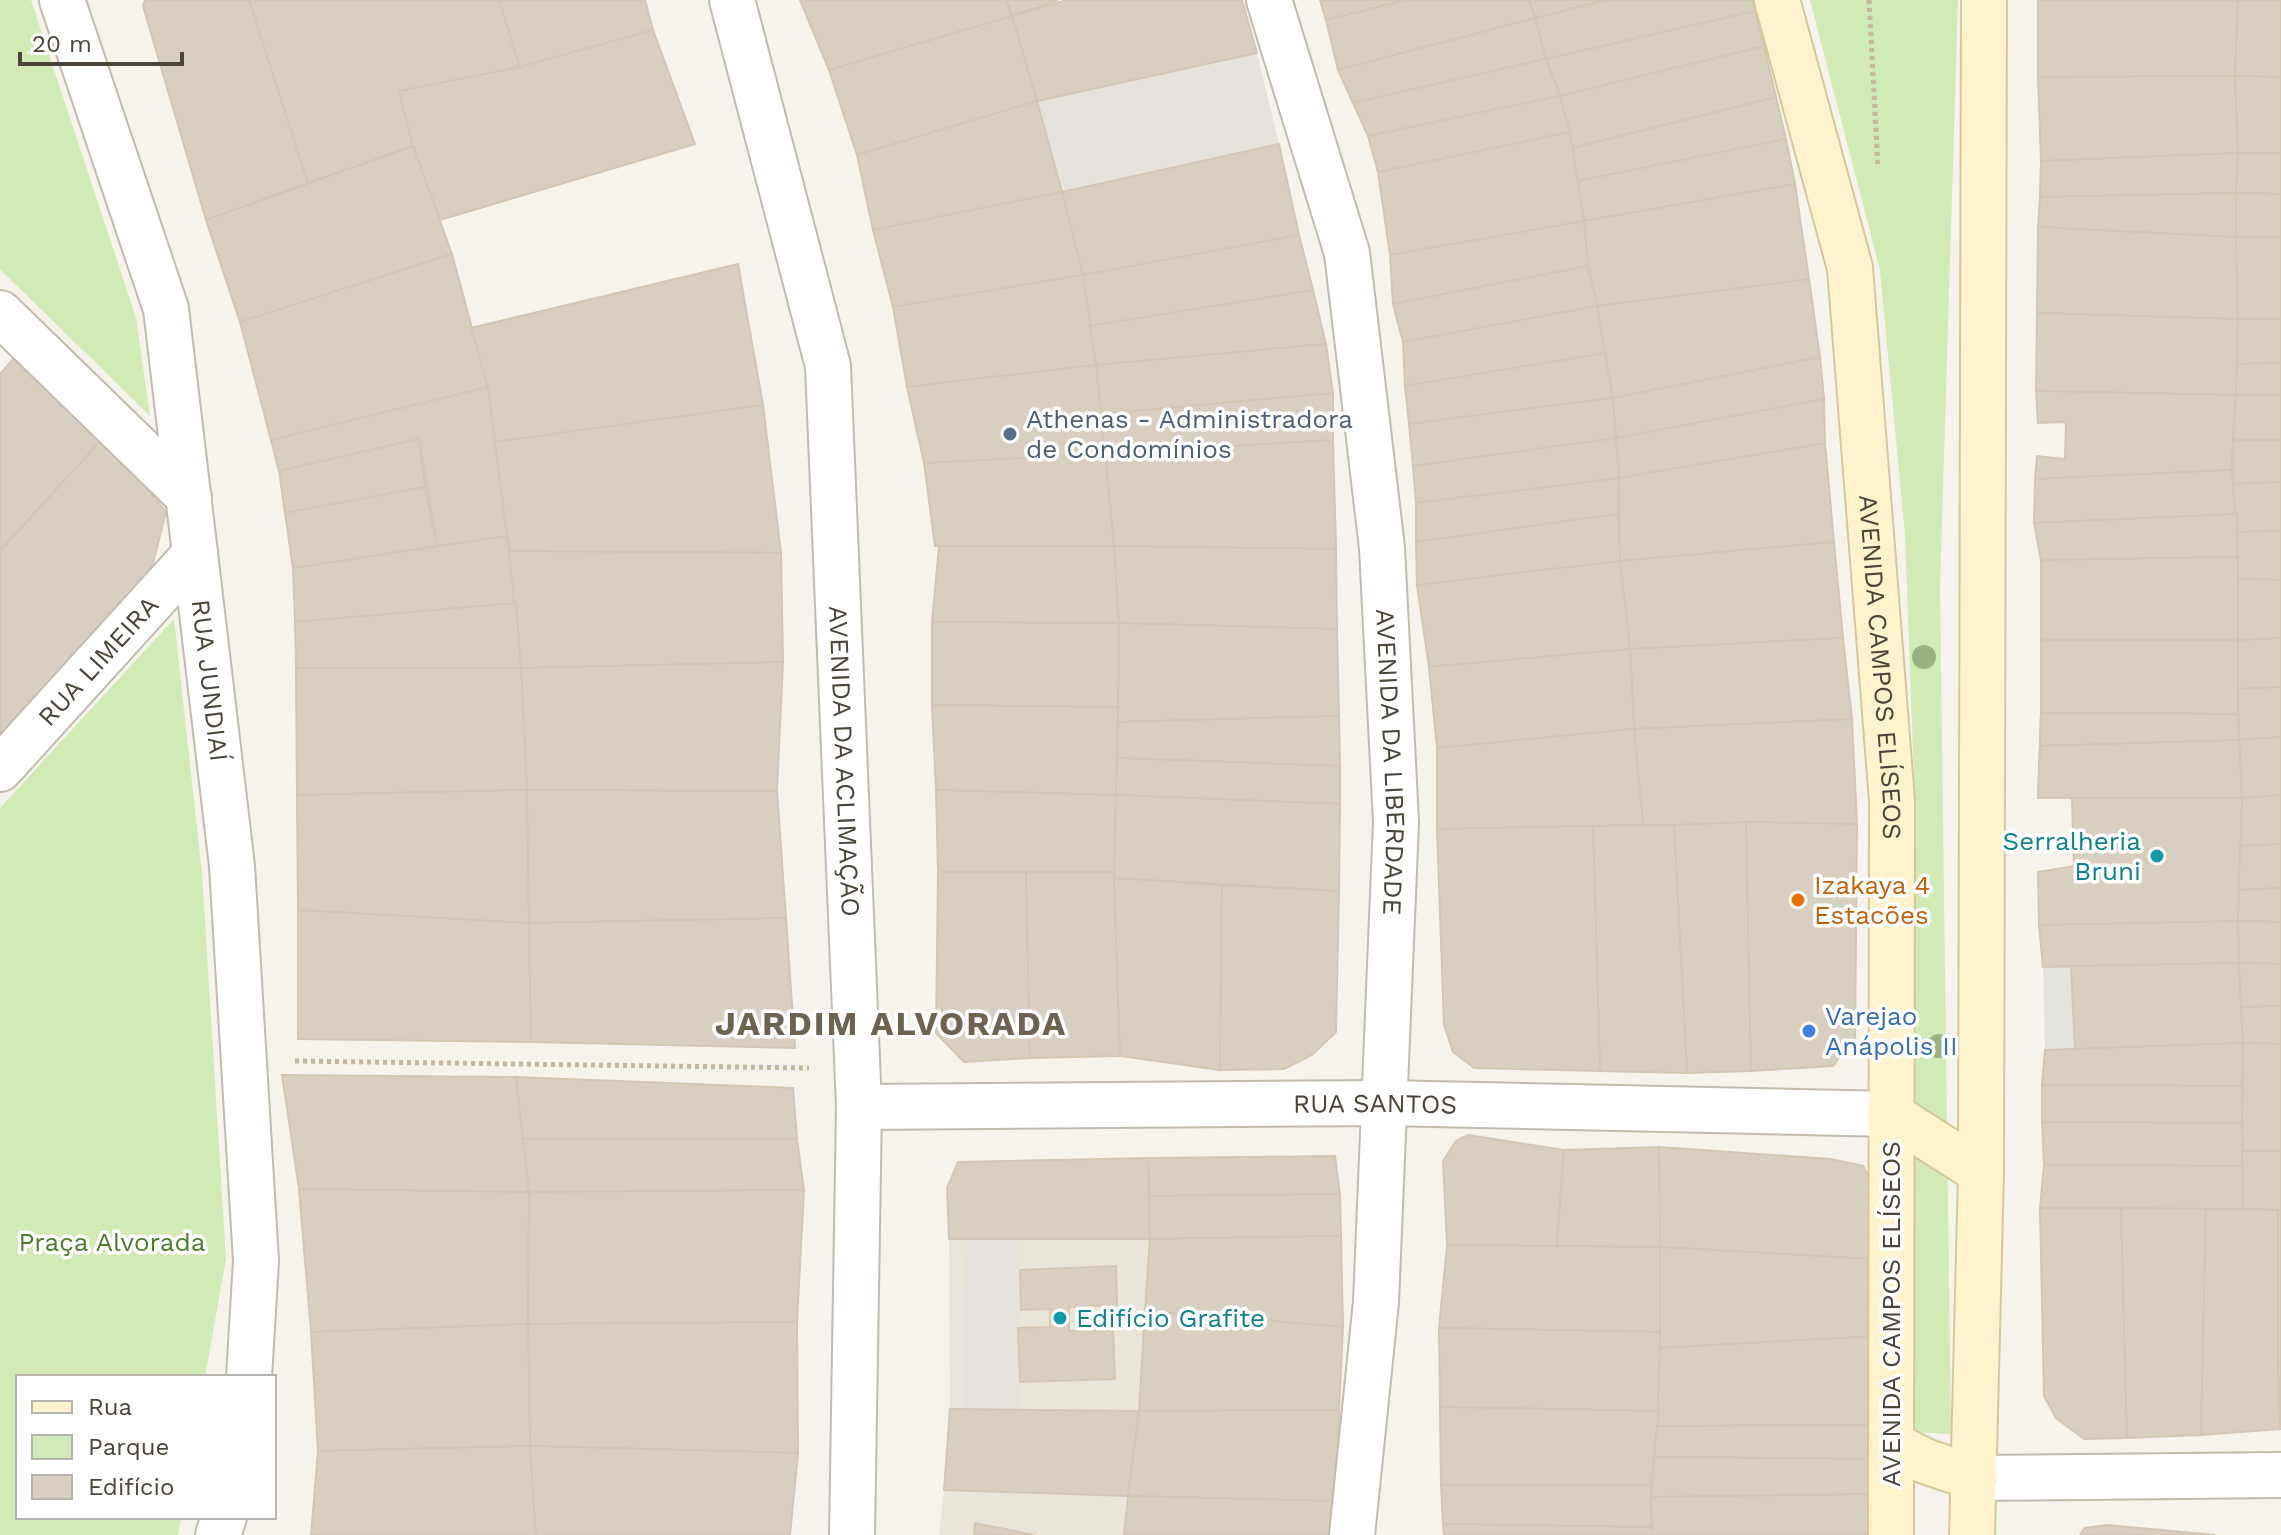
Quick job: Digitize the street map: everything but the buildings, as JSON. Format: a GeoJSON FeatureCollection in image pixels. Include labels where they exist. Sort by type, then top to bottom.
{"type":"FeatureCollection","features":[{"type":"Feature","properties":{"kind":"street","name":"RUA JUNDIAÍ"},"geometry":{"type":"LineString","coordinates":[[62,0],[166,309],[232,866],[256,1261],[249,1375]]}},
{"type":"Feature","properties":{"kind":"street","name":"AVENIDA DA ACLIMAÇÃO"},"geometry":{"type":"LineString","coordinates":[[732,0],[828,366],[858,1088],[852,1535]]}},
{"type":"Feature","properties":{"kind":"street","name":"AVENIDA DA LIBERDADE"},"geometry":{"type":"LineString","coordinates":[[1269,0],[1347,253],[1382,548],[1396,822],[1376,1302],[1352,1535]]}},
{"type":"Feature","properties":{"kind":"street","name":"AVENIDA CAMPOS ELÍSEOS"},"geometry":{"type":"LineString","coordinates":[[1777,0],[1850,268],[1892,801],[1891,1535]]}},
{"type":"Feature","properties":{"kind":"street"},"geometry":{"type":"LineString","coordinates":[[1972,1535],[1981,1172],[1984,0]]}},
{"type":"Feature","properties":{"kind":"street"},"geometry":{"type":"LineString","coordinates":[[0,313],[189,497]]}},
{"type":"Feature","properties":{"kind":"street","name":"RUA LIMEIRA"},"geometry":{"type":"LineString","coordinates":[[0,769],[195,554]]}},
{"type":"Feature","properties":{"kind":"street","name":"RUA SANTOS"},"geometry":{"type":"LineString","coordinates":[[858,1088],[1890,1114]]}},
{"type":"Feature","properties":{"kind":"street"},"geometry":{"type":"LineString","coordinates":[[1890,1114],[1981,1172]]}},
{"type":"Feature","properties":{"kind":"street"},"geometry":{"type":"LineString","coordinates":[[1891,1444],[1925,1461],[1975,1478],[2281,1475]]}},
{"type":"Feature","properties":{"kind":"path"},"geometry":{"type":"LineString","coordinates":[[244,1060],[858,1088]]}},
{"type":"Feature","properties":{"kind":"shaded area"},"geometry":{"type":"Polygon","coordinates":[[[1257,53],[1279,144],[1062,192],[1037,101],[1257,53]]]}},
{"type":"Feature","properties":{"kind":"shaded area"},"geometry":{"type":"Polygon","coordinates":[[[2071,966],[2075,1049],[2045,1050],[2043,967],[2071,966]]]}},
{"type":"Feature","properties":{"kind":"shaded area","name":"Edifício Grafite"},"geometry":{"type":"Polygon","coordinates":[[[949,1239],[1150,1239],[1139,1411],[950,1409],[949,1239]]]}},
{"type":"Feature","properties":{"kind":"shaded area"},"geometry":{"type":"Polygon","coordinates":[[[966,1239],[1016,1239],[1021,1310],[1018,1328],[1021,1410],[964,1409],[966,1239]]]}},
{"type":"Feature","properties":{"kind":"shaded area"},"geometry":{"type":"Polygon","coordinates":[[[944,1490],[1128,1496],[1124,1535],[939,1535],[944,1490]]]}},
{"type":"Feature","properties":{"kind":"green space"},"geometry":{"type":"Polygon","coordinates":[[[0,0],[31,0],[136,318],[150,416],[0,269],[0,0]]]}},
{"type":"Feature","properties":{"kind":"green space"},"geometry":{"type":"Polygon","coordinates":[[[1810,0],[1958,0],[1940,587],[1951,1434],[1913,1432],[1915,806],[1905,535],[1880,270],[1810,0]]]}},
{"type":"Feature","properties":{"kind":"green space","name":"Praça Alvorada"},"geometry":{"type":"Polygon","coordinates":[[[174,619],[202,873],[226,1259],[205,1375],[16,1375],[16,1519],[181,1519],[178,1535],[0,1535],[0,808],[174,619]]]}},
{"type":"Feature","properties":{"kind":"place","name":"Athenas - Administradora de Condomínios"},"geometry":{"type":"Point","coordinates":[1010,434]}},
{"type":"Feature","properties":{"kind":"place","name":"Serralheria Bruni"},"geometry":{"type":"Point","coordinates":[2157,856]}},
{"type":"Feature","properties":{"kind":"place","name":"Izakaya 4 Estacões"},"geometry":{"type":"Point","coordinates":[1798,900]}},
{"type":"Feature","properties":{"kind":"place","name":"Varejao Anápolis II"},"geometry":{"type":"Point","coordinates":[1809,1031]}},
{"type":"Feature","properties":{"kind":"place","name":"Edifício Grafite"},"geometry":{"type":"Point","coordinates":[1060,1318]}},
{"type":"Feature","properties":{"kind":"district","name":"JARDIM ALVORADA"},"geometry":{"type":"Point","coordinates":[891,1023]}}]}
